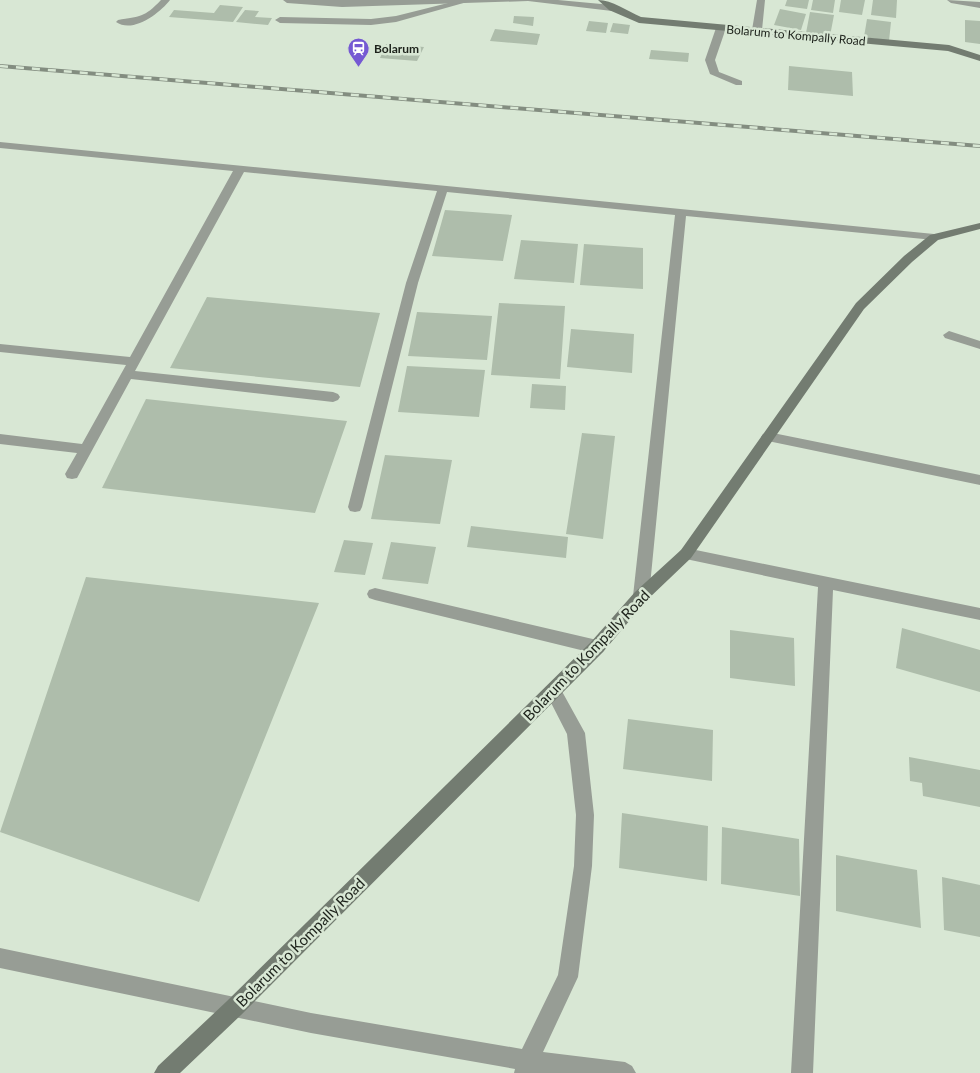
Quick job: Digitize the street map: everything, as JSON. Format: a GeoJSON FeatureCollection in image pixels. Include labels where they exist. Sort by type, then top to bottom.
{"type":"FeatureCollection","features":[{"type":"Feature","properties":{"kind":"main road","name":"Bolarum to Kompally Road"},"geometry":{"type":"LineString","coordinates":[[602,0],[612,8],[639,20],[949,48],[980,58]]}},
{"type":"Feature","properties":{"kind":"main road","name":"Bolarum to Kompally Road"},"geometry":{"type":"LineString","coordinates":[[165,1073],[234,1008],[553,691],[597,647],[641,596],[686,554],[860,306],[908,258],[934,237],[980,226]]}},
{"type":"Feature","properties":{"kind":"street"},"geometry":{"type":"LineString","coordinates":[[121,22],[139,22],[147,18],[166,0]]}},
{"type":"Feature","properties":{"kind":"street"},"geometry":{"type":"LineString","coordinates":[[287,0],[342,2],[524,0]]}},
{"type":"Feature","properties":{"kind":"street"},"geometry":{"type":"LineString","coordinates":[[531,0],[612,8]]}},
{"type":"Feature","properties":{"kind":"street"},"geometry":{"type":"LineString","coordinates":[[757,30],[760,0]]}},
{"type":"Feature","properties":{"kind":"street"},"geometry":{"type":"LineString","coordinates":[[951,0],[966,1],[980,5]]}},
{"type":"Feature","properties":{"kind":"street"},"geometry":{"type":"LineString","coordinates":[[280,20],[371,22],[396,19],[463,2]]}},
{"type":"Feature","properties":{"kind":"street"},"geometry":{"type":"LineString","coordinates":[[721,28],[710,60],[715,74],[739,84]]}},
{"type":"Feature","properties":{"kind":"street"},"geometry":{"type":"LineString","coordinates":[[0,145],[934,237]]}},
{"type":"Feature","properties":{"kind":"street"},"geometry":{"type":"LineString","coordinates":[[72,474],[132,361],[240,169]]}},
{"type":"Feature","properties":{"kind":"street"},"geometry":{"type":"LineString","coordinates":[[355,507],[412,283],[443,189]]}},
{"type":"Feature","properties":{"kind":"street"},"geometry":{"type":"LineString","coordinates":[[641,596],[681,212]]}},
{"type":"Feature","properties":{"kind":"street"},"geometry":{"type":"LineString","coordinates":[[949,335],[980,345]]}},
{"type":"Feature","properties":{"kind":"street"},"geometry":{"type":"LineString","coordinates":[[0,348],[132,361]]}},
{"type":"Feature","properties":{"kind":"street"},"geometry":{"type":"LineString","coordinates":[[126,374],[333,397]]}},
{"type":"Feature","properties":{"kind":"street"},"geometry":{"type":"LineString","coordinates":[[768,437],[980,480]]}},
{"type":"Feature","properties":{"kind":"street"},"geometry":{"type":"LineString","coordinates":[[0,440],[85,449]]}},
{"type":"Feature","properties":{"kind":"street"},"geometry":{"type":"LineString","coordinates":[[686,554],[980,614]]}},
{"type":"Feature","properties":{"kind":"street"},"geometry":{"type":"LineString","coordinates":[[802,1073],[826,582]]}},
{"type":"Feature","properties":{"kind":"street"},"geometry":{"type":"LineString","coordinates":[[375,594],[597,647]]}},
{"type":"Feature","properties":{"kind":"street"},"geometry":{"type":"LineString","coordinates":[[526,1067],[568,977],[583,866],[585,816],[576,733],[553,691]]}},
{"type":"Feature","properties":{"kind":"street"},"geometry":{"type":"LineString","coordinates":[[0,958],[526,1067],[625,1073]]}},
{"type":"Feature","properties":{"kind":"building"},"geometry":{"type":"Polygon","coordinates":[[[787,0],[809,0],[807,9],[785,6],[787,0]]]}},
{"type":"Feature","properties":{"kind":"building"},"geometry":{"type":"Polygon","coordinates":[[[813,0],[835,0],[833,13],[811,10],[813,0]]]}},
{"type":"Feature","properties":{"kind":"building"},"geometry":{"type":"Polygon","coordinates":[[[841,0],[865,0],[862,15],[839,12],[841,0]]]}},
{"type":"Feature","properties":{"kind":"building"},"geometry":{"type":"Polygon","coordinates":[[[873,0],[897,0],[896,18],[871,15],[873,0]]]}},
{"type":"Feature","properties":{"kind":"building"},"geometry":{"type":"Polygon","coordinates":[[[220,5],[243,7],[233,22],[169,17],[174,10],[214,13],[220,5]]]}},
{"type":"Feature","properties":{"kind":"building"},"geometry":{"type":"Polygon","coordinates":[[[780,9],[806,14],[801,30],[774,25],[780,9]]]}},
{"type":"Feature","properties":{"kind":"building"},"geometry":{"type":"Polygon","coordinates":[[[245,10],[259,11],[255,17],[272,18],[268,25],[236,22],[245,10]]]}},
{"type":"Feature","properties":{"kind":"building"},"geometry":{"type":"Polygon","coordinates":[[[810,12],[834,15],[830,36],[806,33],[810,12]]]}},
{"type":"Feature","properties":{"kind":"building"},"geometry":{"type":"Polygon","coordinates":[[[514,16],[534,17],[533,26],[513,23],[514,16]]]}},
{"type":"Feature","properties":{"kind":"building"},"geometry":{"type":"Polygon","coordinates":[[[867,19],[891,22],[889,41],[864,37],[867,19]]]}},
{"type":"Feature","properties":{"kind":"building"},"geometry":{"type":"Polygon","coordinates":[[[965,20],[980,21],[980,44],[965,42],[965,20]]]}},
{"type":"Feature","properties":{"kind":"building"},"geometry":{"type":"Polygon","coordinates":[[[589,21],[608,23],[606,33],[586,31],[589,21]]]}},
{"type":"Feature","properties":{"kind":"building"},"geometry":{"type":"Polygon","coordinates":[[[613,23],[630,25],[628,34],[610,32],[613,23]]]}},
{"type":"Feature","properties":{"kind":"building"},"geometry":{"type":"Polygon","coordinates":[[[495,29],[540,34],[537,45],[490,41],[495,29]]]}},
{"type":"Feature","properties":{"kind":"building"},"geometry":{"type":"Polygon","coordinates":[[[386,44],[424,47],[417,61],[380,58],[386,44]]]}},
{"type":"Feature","properties":{"kind":"building"},"geometry":{"type":"Polygon","coordinates":[[[651,50],[689,53],[688,62],[649,59],[651,50]]]}},
{"type":"Feature","properties":{"kind":"building"},"geometry":{"type":"Polygon","coordinates":[[[789,66],[852,72],[853,96],[788,90],[789,66]]]}},
{"type":"Feature","properties":{"kind":"building"},"geometry":{"type":"Polygon","coordinates":[[[445,210],[512,215],[503,261],[432,256],[445,210]]]}},
{"type":"Feature","properties":{"kind":"building"},"geometry":{"type":"Polygon","coordinates":[[[521,240],[578,244],[574,283],[514,279],[521,240]]]}},
{"type":"Feature","properties":{"kind":"building"},"geometry":{"type":"Polygon","coordinates":[[[584,244],[643,248],[643,289],[580,285],[584,244]]]}},
{"type":"Feature","properties":{"kind":"building"},"geometry":{"type":"Polygon","coordinates":[[[207,297],[380,313],[360,387],[170,368],[207,297]]]}},
{"type":"Feature","properties":{"kind":"building"},"geometry":{"type":"Polygon","coordinates":[[[499,303],[565,306],[560,379],[491,375],[499,303]]]}},
{"type":"Feature","properties":{"kind":"building"},"geometry":{"type":"Polygon","coordinates":[[[417,312],[492,316],[487,360],[408,356],[417,312]]]}},
{"type":"Feature","properties":{"kind":"building"},"geometry":{"type":"Polygon","coordinates":[[[571,329],[634,334],[632,373],[567,367],[571,329]]]}},
{"type":"Feature","properties":{"kind":"building"},"geometry":{"type":"Polygon","coordinates":[[[407,366],[485,370],[479,417],[398,412],[407,366]]]}},
{"type":"Feature","properties":{"kind":"building"},"geometry":{"type":"Polygon","coordinates":[[[532,384],[566,386],[565,410],[530,408],[532,384]]]}},
{"type":"Feature","properties":{"kind":"building"},"geometry":{"type":"Polygon","coordinates":[[[146,399],[347,421],[315,513],[102,488],[146,399]]]}},
{"type":"Feature","properties":{"kind":"building"},"geometry":{"type":"Polygon","coordinates":[[[582,433],[615,436],[603,539],[566,534],[582,433]]]}},
{"type":"Feature","properties":{"kind":"building"},"geometry":{"type":"Polygon","coordinates":[[[385,455],[452,460],[440,524],[371,519],[385,455]]]}},
{"type":"Feature","properties":{"kind":"building"},"geometry":{"type":"Polygon","coordinates":[[[471,526],[568,537],[566,558],[467,547],[471,526]]]}},
{"type":"Feature","properties":{"kind":"building"},"geometry":{"type":"Polygon","coordinates":[[[344,540],[373,543],[365,575],[334,572],[344,540]]]}},
{"type":"Feature","properties":{"kind":"building"},"geometry":{"type":"Polygon","coordinates":[[[391,542],[436,547],[428,584],[382,579],[391,542]]]}},
{"type":"Feature","properties":{"kind":"building"},"geometry":{"type":"Polygon","coordinates":[[[86,577],[319,603],[199,902],[0,832],[86,577]]]}},
{"type":"Feature","properties":{"kind":"building"},"geometry":{"type":"Polygon","coordinates":[[[902,628],[980,650],[980,692],[896,668],[902,628]]]}},
{"type":"Feature","properties":{"kind":"building"},"geometry":{"type":"Polygon","coordinates":[[[730,630],[794,638],[795,686],[730,678],[730,630]]]}},
{"type":"Feature","properties":{"kind":"building"},"geometry":{"type":"Polygon","coordinates":[[[628,719],[713,730],[712,781],[623,769],[628,719]]]}},
{"type":"Feature","properties":{"kind":"building"},"geometry":{"type":"Polygon","coordinates":[[[909,757],[980,770],[980,807],[923,796],[922,783],[910,781],[909,757]]]}},
{"type":"Feature","properties":{"kind":"building"},"geometry":{"type":"Polygon","coordinates":[[[622,813],[708,826],[707,881],[619,868],[622,813]]]}},
{"type":"Feature","properties":{"kind":"building"},"geometry":{"type":"Polygon","coordinates":[[[722,827],[799,839],[800,896],[721,884],[722,827]]]}},
{"type":"Feature","properties":{"kind":"building"},"geometry":{"type":"Polygon","coordinates":[[[836,855],[917,870],[921,928],[836,911],[836,855]]]}},
{"type":"Feature","properties":{"kind":"building"},"geometry":{"type":"Polygon","coordinates":[[[942,877],[980,885],[980,937],[944,930],[942,877]]]}},
{"type":"Feature","properties":{"kind":"railway"},"geometry":{"type":"LineString","coordinates":[[0,66],[980,146]]}},
{"type":"Feature","properties":{"kind":"place","name":"Bolarum"},"geometry":{"type":"Point","coordinates":[358,67]}}]}
